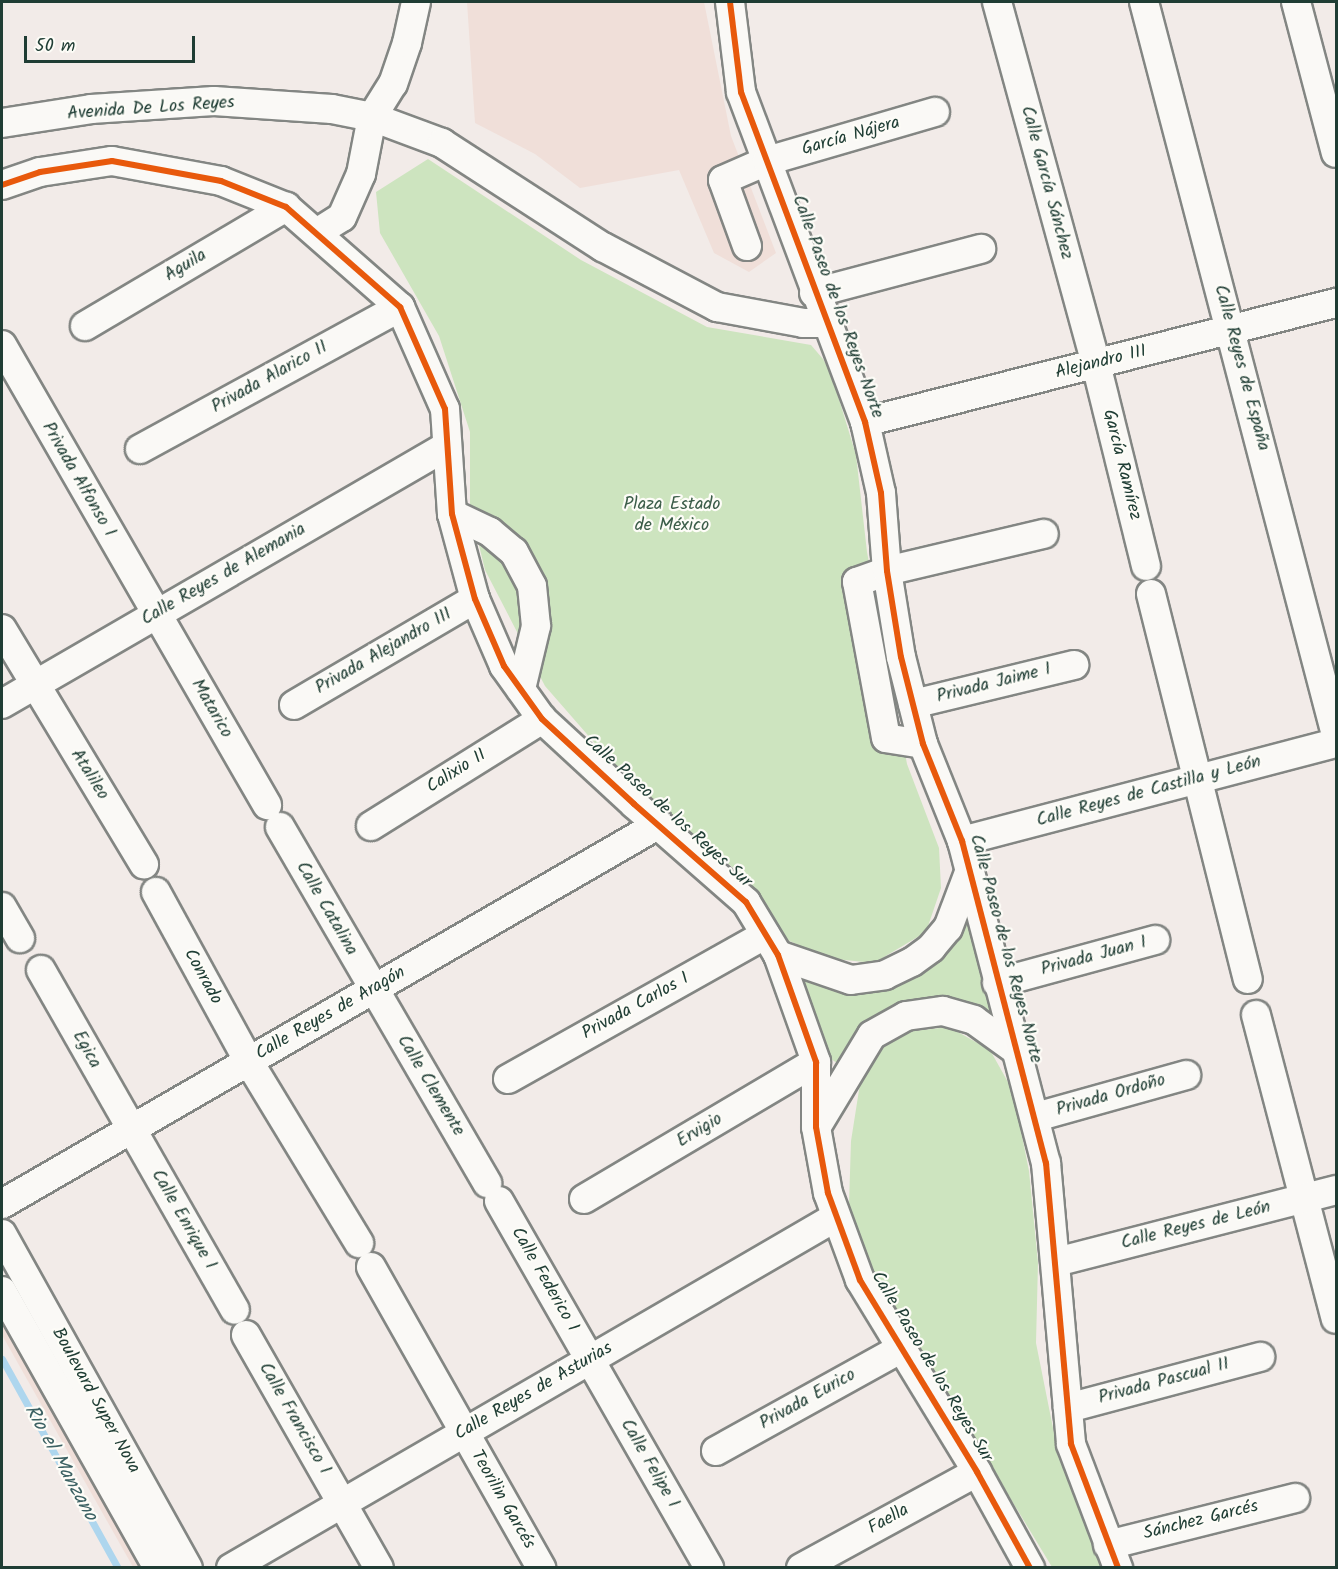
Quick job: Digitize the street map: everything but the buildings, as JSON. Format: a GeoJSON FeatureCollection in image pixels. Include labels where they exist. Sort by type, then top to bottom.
{"type":"FeatureCollection","features":[{"type":"Feature","properties":{"kind":"street"},"geometry":{"type":"LineString","coordinates":[[318,232],[342,217],[361,174],[372,117],[393,84],[416,2]]}},
{"type":"Feature","properties":{"kind":"street","name":"Calle Paseo de los Reyes Norte"},"geometry":{"type":"LineString","coordinates":[[730,2],[741,92],[814,293],[865,422],[881,493],[887,572],[901,657],[923,744],[962,841],[968,875],[1036,1117],[1046,1163],[1071,1444],[1113,1556]]}},
{"type":"Feature","properties":{"kind":"street","name":"Calle García Sánchez"},"geometry":{"type":"LineString","coordinates":[[997,2],[1096,364]]}},
{"type":"Feature","properties":{"kind":"street","name":"Calle Reyes de España"},"geometry":{"type":"LineString","coordinates":[[1144,2],[1336,735]]}},
{"type":"Feature","properties":{"kind":"street"},"geometry":{"type":"LineString","coordinates":[[1296,2],[1336,153]]}},
{"type":"Feature","properties":{"kind":"street","name":"Avenida De Los Reyes"},"geometry":{"type":"LineString","coordinates":[[2,123],[91,109],[214,101],[332,110],[372,117],[442,143],[603,248],[717,307],[803,323],[827,323]]}},
{"type":"Feature","properties":{"kind":"street","name":"García Nájera"},"geometry":{"type":"LineString","coordinates":[[747,246],[723,180],[767,161],[935,112]]}},
{"type":"Feature","properties":{"kind":"street","name":"Calle Paseo de los Reyes Sur"},"geometry":{"type":"LineString","coordinates":[[2,185],[40,172],[112,161],[221,180],[286,207],[318,232],[400,307],[445,410],[452,514],[475,599],[504,666],[542,719],[634,804],[746,902],[772,945],[816,1062],[816,1126],[828,1193],[860,1280],[977,1472],[1030,1568]]}},
{"type":"Feature","properties":{"kind":"street","name":"Aguila"},"geometry":{"type":"LineString","coordinates":[[85,326],[286,207]]}},
{"type":"Feature","properties":{"kind":"street"},"geometry":{"type":"LineString","coordinates":[[814,293],[981,249]]}},
{"type":"Feature","properties":{"kind":"street","name":"Alejandro III"},"geometry":{"type":"LineString","coordinates":[[865,422],[1336,303]]}},
{"type":"Feature","properties":{"kind":"street","name":"Privada Alarico II"},"geometry":{"type":"LineString","coordinates":[[140,449],[400,307]]}},
{"type":"Feature","properties":{"kind":"street","name":"Privada Alfonso I"},"geometry":{"type":"LineString","coordinates":[[2,345],[156,614]]}},
{"type":"Feature","properties":{"kind":"street","name":"García Ramírez"},"geometry":{"type":"LineString","coordinates":[[1096,364],[1146,566]]}},
{"type":"Feature","properties":{"kind":"street","name":"Calle Reyes de Alemania"},"geometry":{"type":"LineString","coordinates":[[2,704],[447,446]]}},
{"type":"Feature","properties":{"kind":"street"},"geometry":{"type":"LineString","coordinates":[[452,514],[490,532],[514,552],[532,586],[536,626],[521,689]]}},
{"type":"Feature","properties":{"kind":"street"},"geometry":{"type":"LineString","coordinates":[[923,744],[886,738],[857,582],[887,572],[1044,534]]}},
{"type":"Feature","properties":{"kind":"street"},"geometry":{"type":"LineString","coordinates":[[1151,594],[1248,979]]}},
{"type":"Feature","properties":{"kind":"street","name":"Privada Alejandro III"},"geometry":{"type":"LineString","coordinates":[[294,705],[475,599]]}},
{"type":"Feature","properties":{"kind":"street","name":"Matarico"},"geometry":{"type":"LineString","coordinates":[[156,614],[273,816]]}},
{"type":"Feature","properties":{"kind":"street","name":"Atalileo"},"geometry":{"type":"LineString","coordinates":[[2,629],[144,864]]}},
{"type":"Feature","properties":{"kind":"street","name":"Privada Jaime I"},"geometry":{"type":"LineString","coordinates":[[913,704],[1074,665]]}},
{"type":"Feature","properties":{"kind":"street","name":"Calixio II"},"geometry":{"type":"LineString","coordinates":[[371,826],[542,719]]}},
{"type":"Feature","properties":{"kind":"street","name":"Calle Reyes de Castilla y León"},"geometry":{"type":"LineString","coordinates":[[962,841],[1336,743]]}},
{"type":"Feature","properties":{"kind":"street","name":"Calle Catalina"},"geometry":{"type":"LineString","coordinates":[[273,816],[373,990]]}},
{"type":"Feature","properties":{"kind":"street","name":"Calle Reyes de Aragón"},"geometry":{"type":"LineString","coordinates":[[2,1204],[659,824]]}},
{"type":"Feature","properties":{"kind":"street"},"geometry":{"type":"LineString","coordinates":[[772,945],[851,980],[885,975],[912,962],[931,948],[948,928],[968,875]]}},
{"type":"Feature","properties":{"kind":"street","name":"Conrado"},"geometry":{"type":"LineString","coordinates":[[156,892],[249,1062],[365,1255]]}},
{"type":"Feature","properties":{"kind":"street"},"geometry":{"type":"LineString","coordinates":[[2,907],[20,938]]}},
{"type":"Feature","properties":{"kind":"street","name":"Privada Juan I"},"geometry":{"type":"LineString","coordinates":[[997,983],[1155,940]]}},
{"type":"Feature","properties":{"kind":"street","name":"Privada Carlos I"},"geometry":{"type":"LineString","coordinates":[[508,1079],[772,945]]}},
{"type":"Feature","properties":{"kind":"street","name":"Egica"},"geometry":{"type":"LineString","coordinates":[[41,970],[130,1130]]}},
{"type":"Feature","properties":{"kind":"street","name":"Calle Clemente"},"geometry":{"type":"LineString","coordinates":[[373,990],[493,1192]]}},
{"type":"Feature","properties":{"kind":"street"},"geometry":{"type":"LineString","coordinates":[[816,1126],[872,1035],[906,1016],[943,1011],[974,1020],[1017,1050]]}},
{"type":"Feature","properties":{"kind":"street"},"geometry":{"type":"LineString","coordinates":[[1256,1015],[1336,1319]]}},
{"type":"Feature","properties":{"kind":"street","name":"Ervigio"},"geometry":{"type":"LineString","coordinates":[[584,1199],[816,1062]]}},
{"type":"Feature","properties":{"kind":"street","name":"Privada Ordoño"},"geometry":{"type":"LineString","coordinates":[[1036,1117],[1186,1075]]}},
{"type":"Feature","properties":{"kind":"street","name":"Calle Enrique I"},"geometry":{"type":"LineString","coordinates":[[130,1130],[240,1323]]}},
{"type":"Feature","properties":{"kind":"street","name":"Calle Reyes de León"},"geometry":{"type":"LineString","coordinates":[[1056,1262],[1336,1190]]}},
{"type":"Feature","properties":{"kind":"street","name":"Calle Federico I"},"geometry":{"type":"LineString","coordinates":[[493,1192],[589,1360]]}},
{"type":"Feature","properties":{"kind":"street","name":"Calle Reyes de Asturias"},"geometry":{"type":"LineString","coordinates":[[231,1568],[836,1217]]}},
{"type":"Feature","properties":{"kind":"street","name":"Boulevard Super Nova"},"geometry":{"type":"LineString","coordinates":[[2,1234],[188,1568]]}},
{"type":"Feature","properties":{"kind":"street","name":"Teorilin Garcés"},"geometry":{"type":"LineString","coordinates":[[365,1255],[541,1568]]}},
{"type":"Feature","properties":{"kind":"street","name":"Boulevard Super Nova"},"geometry":{"type":"LineString","coordinates":[[2,1291],[158,1568]]}},
{"type":"Feature","properties":{"kind":"street","name":"Calle Francisco I"},"geometry":{"type":"LineString","coordinates":[[240,1323],[379,1568]]}},
{"type":"Feature","properties":{"kind":"street","name":"Privada Eurico"},"geometry":{"type":"LineString","coordinates":[[716,1451],[900,1349]]}},
{"type":"Feature","properties":{"kind":"street","name":"Privada Pascual II"},"geometry":{"type":"LineString","coordinates":[[1068,1408],[1260,1357]]}},
{"type":"Feature","properties":{"kind":"street","name":"Calle Felipe I"},"geometry":{"type":"LineString","coordinates":[[589,1360],[709,1568]]}},
{"type":"Feature","properties":{"kind":"street","name":"Faella"},"geometry":{"type":"LineString","coordinates":[[801,1568],[977,1472]]}},
{"type":"Feature","properties":{"kind":"street","name":"Sánchez Garcés"},"geometry":{"type":"LineString","coordinates":[[1113,1556],[1295,1498]]}},
{"type":"Feature","properties":{"kind":"shaded area"},"geometry":{"type":"Polygon","coordinates":[[[467,2],[704,2],[731,136],[776,253],[749,272],[714,253],[679,170],[580,188],[535,154],[475,123],[467,2]]]}},
{"type":"Feature","properties":{"kind":"shaded area"},"geometry":{"type":"Polygon","coordinates":[[[2,1272],[169,1567],[133,1567],[2,1335],[2,1272]]]}},
{"type":"Feature","properties":{"kind":"green space","name":"Plaza Estado de México"},"geometry":{"type":"Polygon","coordinates":[[[428,159],[581,260],[707,327],[811,345],[823,359],[831,373],[856,455],[867,552],[907,764],[939,848],[941,888],[926,932],[874,963],[826,958],[779,936],[737,871],[627,780],[545,686],[485,570],[470,508],[470,432],[439,336],[380,233],[376,192],[428,159]]]}},
{"type":"Feature","properties":{"kind":"green space"},"geometry":{"type":"Polygon","coordinates":[[[971,918],[997,1014],[992,1018],[945,1001],[837,1063],[831,1059],[803,980],[809,979],[837,990],[962,926],[971,918]]]}},
{"type":"Feature","properties":{"kind":"green space"},"geometry":{"type":"Polygon","coordinates":[[[949,1027],[990,1050],[1013,1091],[1029,1171],[1038,1263],[1036,1343],[1057,1448],[1105,1567],[1052,1567],[875,1275],[849,1204],[851,1141],[862,1071],[892,1037],[913,1031],[949,1027]]]}},
{"type":"Feature","properties":{"kind":"waterway","name":"Rio el Manzano"},"geometry":{"type":"LineString","coordinates":[[2,1359],[118,1568]]}},
{"type":"Feature","properties":{"kind":"cycle path"},"geometry":{"type":"LineString","coordinates":[[730,2],[741,92],[865,422],[881,493],[887,571],[901,657],[923,744],[962,841],[1046,1163],[1071,1444],[1118,1568]]}},
{"type":"Feature","properties":{"kind":"cycle path"},"geometry":{"type":"LineString","coordinates":[[2,185],[40,172],[112,161],[221,181],[286,207],[400,307],[445,409],[452,514],[475,599],[504,666],[542,719],[634,804],[746,902],[778,955],[816,1062],[816,1127],[828,1193],[860,1280],[977,1472],[1030,1568]]}}]}
